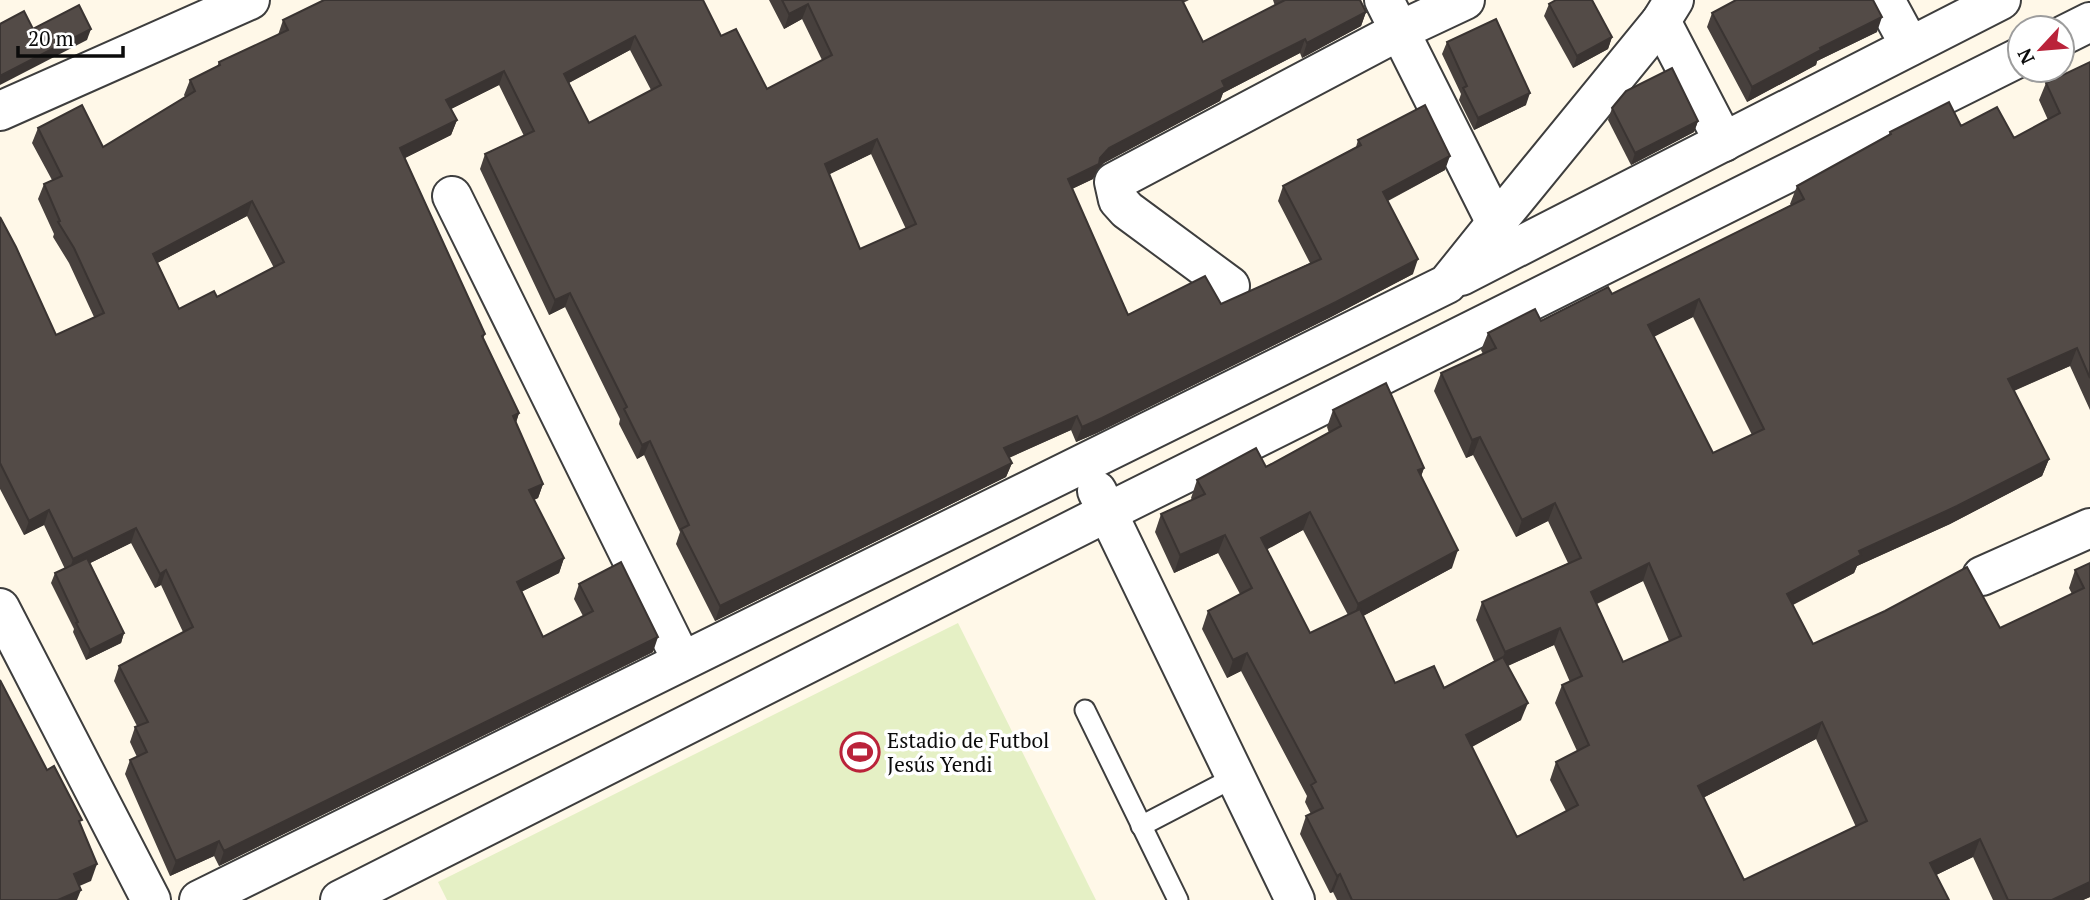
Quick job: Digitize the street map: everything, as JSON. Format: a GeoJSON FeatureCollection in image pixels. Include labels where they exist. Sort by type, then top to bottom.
{"type":"FeatureCollection","features":[{"type":"Feature","properties":{"kind":"street"},"geometry":{"type":"LineString","coordinates":[[0,111],[250,0]]}},
{"type":"Feature","properties":{"kind":"street"},"geometry":{"type":"LineString","coordinates":[[1230,286],[1127,210],[1118,200],[1114,182],[1392,15],[1465,0]]}},
{"type":"Feature","properties":{"kind":"street"},"geometry":{"type":"LineString","coordinates":[[1885,0],[1910,46]]}},
{"type":"Feature","properties":{"kind":"street"},"geometry":{"type":"LineString","coordinates":[[199,900],[1447,284],[2001,0]]}},
{"type":"Feature","properties":{"kind":"street"},"geometry":{"type":"LineString","coordinates":[[1447,284],[1668,10],[1724,142]]}},
{"type":"Feature","properties":{"kind":"street"},"geometry":{"type":"LineString","coordinates":[[1392,15],[1496,223]]}},
{"type":"Feature","properties":{"kind":"street"},"geometry":{"type":"LineString","coordinates":[[340,900],[1108,512],[2006,64]]}},
{"type":"Feature","properties":{"kind":"street"},"geometry":{"type":"LineString","coordinates":[[452,196],[682,661]]}},
{"type":"Feature","properties":{"kind":"street"},"geometry":{"type":"LineString","coordinates":[[1083,464],[1295,900]]}},
{"type":"Feature","properties":{"kind":"street"},"geometry":{"type":"LineString","coordinates":[[1982,576],[2090,528]]}},
{"type":"Feature","properties":{"kind":"street"},"geometry":{"type":"LineString","coordinates":[[0,608],[150,900]]}},
{"type":"Feature","properties":{"kind":"lane"},"geometry":{"type":"LineString","coordinates":[[1085,710],[1178,900]]}},
{"type":"Feature","properties":{"kind":"lane"},"geometry":{"type":"LineString","coordinates":[[1142,825],[1235,777]]}},
{"type":"Feature","properties":{"kind":"green space","name":"Estadio de Futbol Jesús Yendi"},"geometry":{"type":"Polygon","coordinates":[[[958,623],[1096,900],[447,900],[438,882],[958,623]]]}},
{"type":"Feature","properties":{"kind":"building"},"geometry":{"type":"Polygon","coordinates":[[[324,0],[703,0],[721,36],[736,29],[767,89],[832,55],[808,4],[789,14],[782,0],[1182,0],[1203,42],[1285,0],[1360,0],[1366,12],[1307,43],[1305,39],[1222,81],[1225,87],[1109,148],[1100,158],[1099,164],[1068,179],[1128,315],[1205,276],[1221,304],[1321,259],[1283,186],[1361,145],[1358,140],[1425,105],[1450,156],[1383,192],[1418,259],[1102,418],[1082,427],[1077,416],[1004,448],[1012,463],[720,606],[681,529],[689,525],[650,441],[642,445],[624,409],[627,407],[570,293],[555,300],[485,154],[534,131],[504,71],[446,100],[457,120],[400,148],[485,334],[482,336],[519,413],[513,416],[543,484],[529,490],[564,558],[517,582],[543,637],[593,611],[579,584],[621,562],[658,637],[224,851],[219,841],[176,861],[130,760],[147,752],[135,727],[148,722],[119,666],[193,627],[166,570],[160,574],[136,528],[73,559],[49,510],[29,521],[0,463],[0,217],[56,335],[104,313],[74,248],[58,222],[60,221],[44,184],[62,176],[38,128],[82,105],[103,147],[195,91],[190,80],[220,65],[219,62],[288,30],[283,20],[324,0]],[[635,36],[564,74],[589,123],[661,85],[635,36]],[[877,139],[825,164],[860,249],[916,224],[877,139]],[[252,201],[153,254],[179,309],[214,291],[217,297],[284,262],[252,201]]]}},
{"type":"Feature","properties":{"kind":"building"},"geometry":{"type":"Polygon","coordinates":[[[1556,0],[1592,0],[1612,37],[1577,56],[1549,4],[1556,0]]]}},
{"type":"Feature","properties":{"kind":"building"},"geometry":{"type":"Polygon","coordinates":[[[1736,0],[1873,0],[1882,17],[1752,87],[1712,13],[1736,0]]]}},
{"type":"Feature","properties":{"kind":"building"},"geometry":{"type":"Polygon","coordinates":[[[79,5],[91,29],[0,76],[0,24],[24,11],[33,29],[79,5]]]}},
{"type":"Feature","properties":{"kind":"building"},"geometry":{"type":"Polygon","coordinates":[[[1496,19],[1530,93],[1478,118],[1463,88],[1467,86],[1447,42],[1496,19]]]}},
{"type":"Feature","properties":{"kind":"building"},"geometry":{"type":"Polygon","coordinates":[[[2090,62],[2090,378],[2077,348],[2008,379],[2049,459],[1957,506],[1859,551],[1861,555],[1787,594],[1813,644],[1885,611],[1967,567],[2000,628],[2084,588],[2075,570],[2090,563],[2090,882],[2052,900],[2008,900],[1980,839],[1930,863],[1949,900],[1352,900],[1306,816],[1323,808],[1311,785],[1316,782],[1247,653],[1233,660],[1208,611],[1252,588],[1225,535],[1180,555],[1161,514],[1205,494],[1197,480],[1256,448],[1266,467],[1341,426],[1333,410],[1386,383],[1424,468],[1418,470],[1458,550],[1358,604],[1310,512],[1261,538],[1310,633],[1360,609],[1395,683],[1434,666],[1444,688],[1503,657],[1528,703],[1466,735],[1517,837],[1578,805],[1556,762],[1589,745],[1562,685],[1582,676],[1560,628],[1505,652],[1482,602],[1581,558],[1555,503],[1522,520],[1480,437],[1472,440],[1441,373],[1496,348],[1488,333],[1535,309],[1541,321],[1608,287],[1612,294],[1804,199],[1797,186],[1891,134],[1890,132],[1949,102],[1961,126],[1997,107],[2014,138],[2060,113],[2046,84],[2076,84],[2076,69],[2090,62]],[[1699,299],[1648,325],[1713,453],[1764,429],[1699,299]],[[1649,563],[1591,592],[1623,662],[1681,636],[1649,563]],[[1822,722],[1698,786],[1744,880],[1867,821],[1822,722]]]}},
{"type":"Feature","properties":{"kind":"building"},"geometry":{"type":"Polygon","coordinates":[[[1672,68],[1698,121],[1635,153],[1612,108],[1626,91],[1672,68]]]}},
{"type":"Feature","properties":{"kind":"building"},"geometry":{"type":"Polygon","coordinates":[[[87,558],[124,633],[90,650],[55,573],[87,558]]]}},
{"type":"Feature","properties":{"kind":"building"},"geometry":{"type":"Polygon","coordinates":[[[0,680],[47,770],[54,766],[82,820],[79,821],[97,864],[74,874],[81,890],[58,900],[0,900],[0,680]]]}},
{"type":"Feature","properties":{"kind":"place","name":"Estadio de Futbol Jesús Yendi"},"geometry":{"type":"Point","coordinates":[860,752]}}]}
